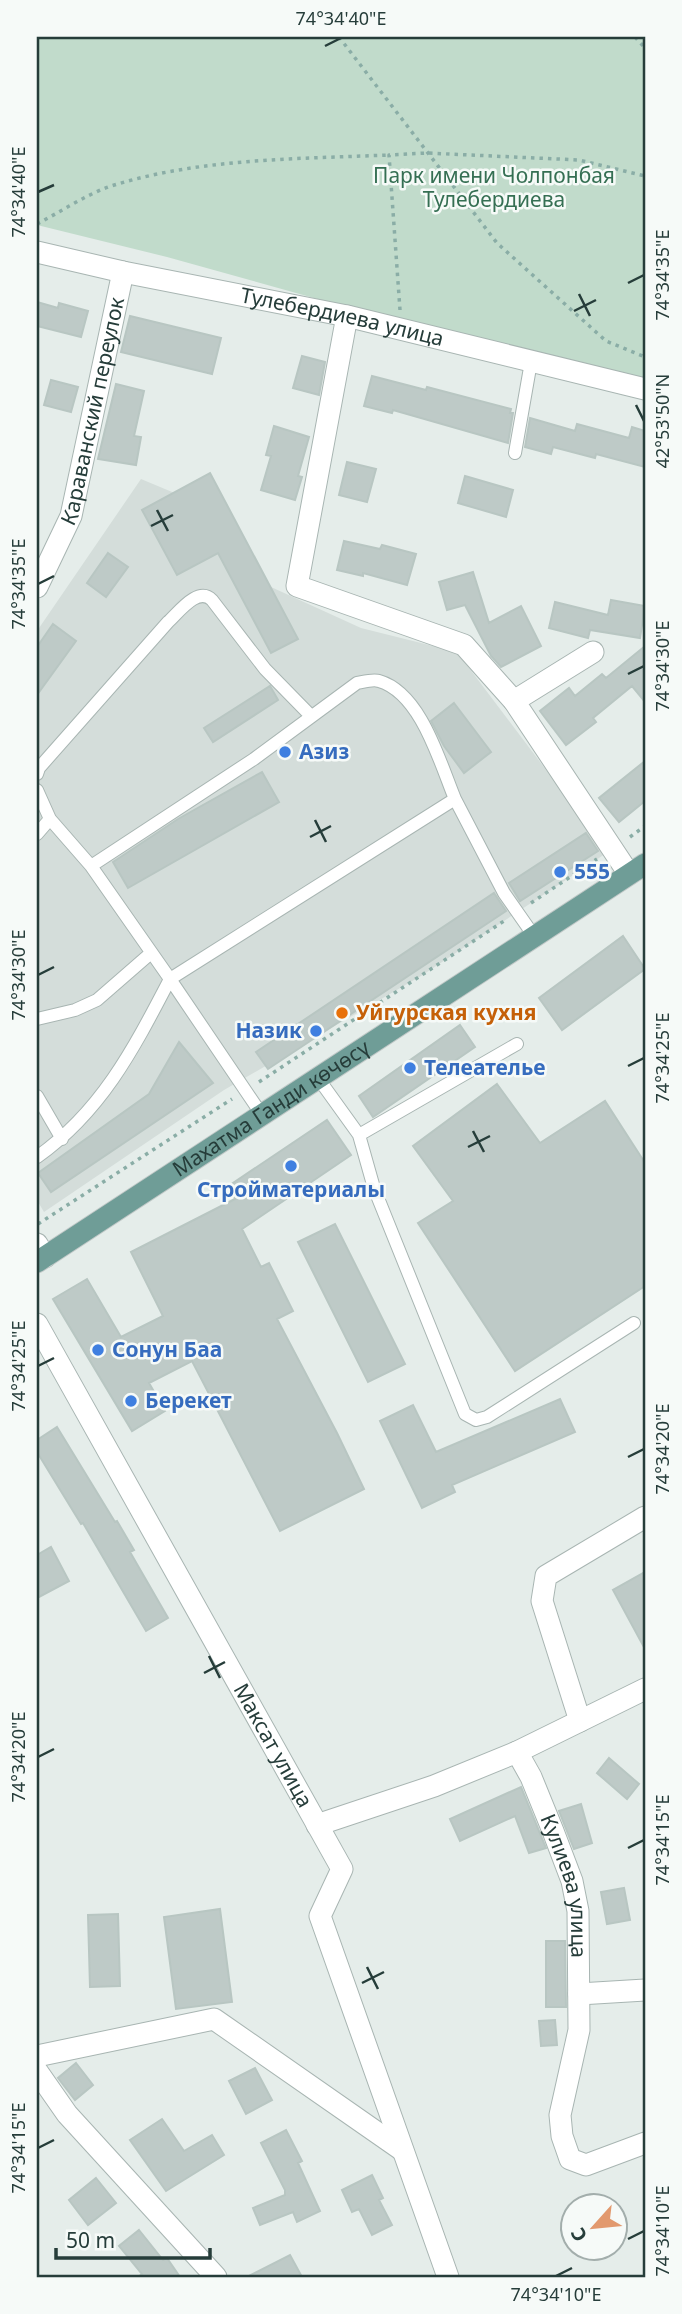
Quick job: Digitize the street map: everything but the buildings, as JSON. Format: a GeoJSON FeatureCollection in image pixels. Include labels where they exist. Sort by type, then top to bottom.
{"type":"FeatureCollection","features":[{"type":"Feature","properties":{"kind":"main road","name":"Махатма Ганди көчөсү"},"geometry":{"type":"LineString","coordinates":[[39,1254],[262,1115],[637,869]]}},
{"type":"Feature","properties":{"kind":"street","name":"Тулебердиева улица"},"geometry":{"type":"LineString","coordinates":[[37,252],[123,272],[347,316],[645,389]]}},
{"type":"Feature","properties":{"kind":"street","name":"Караванский переулок"},"geometry":{"type":"LineString","coordinates":[[37,587],[47,543],[71,516],[123,272]]}},
{"type":"Feature","properties":{"kind":"street"},"geometry":{"type":"LineString","coordinates":[[347,316],[297,586],[464,645],[514,701],[612,849],[637,869]]}},
{"type":"Feature","properties":{"kind":"street"},"geometry":{"type":"LineString","coordinates":[[514,701],[593,652]]}},
{"type":"Feature","properties":{"kind":"street","name":"Максат улица"},"geometry":{"type":"LineString","coordinates":[[37,1324],[342,1868],[320,1916],[448,2277]]}},
{"type":"Feature","properties":{"kind":"street"},"geometry":{"type":"LineString","coordinates":[[580,1721],[542,1601],[546,1576],[645,1517]]}},
{"type":"Feature","properties":{"kind":"street"},"geometry":{"type":"LineString","coordinates":[[317,1825],[434,1786],[517,1752],[645,1689]]}},
{"type":"Feature","properties":{"kind":"street","name":"Кулиева улица"},"geometry":{"type":"LineString","coordinates":[[517,1752],[531,1777],[572,1881],[578,1911],[579,2030],[561,2115],[562,2136],[570,2159],[586,2165],[645,2143]]}},
{"type":"Feature","properties":{"kind":"street"},"geometry":{"type":"LineString","coordinates":[[579,1993],[645,1990]]}},
{"type":"Feature","properties":{"kind":"street"},"geometry":{"type":"LineString","coordinates":[[37,2056],[214,2020],[402,2150]]}},
{"type":"Feature","properties":{"kind":"street"},"geometry":{"type":"LineString","coordinates":[[37,2071],[67,2114],[216,2277]]}},
{"type":"Feature","properties":{"kind":"lane"},"geometry":{"type":"LineString","coordinates":[[514,453],[531,362]]}},
{"type":"Feature","properties":{"kind":"lane"},"geometry":{"type":"LineString","coordinates":[[37,774],[39,768],[169,622],[201,595],[212,600],[265,669],[311,716]]}},
{"type":"Feature","properties":{"kind":"lane"},"geometry":{"type":"LineString","coordinates":[[91,866],[254,758],[357,682],[377,680],[399,692],[420,716],[455,799],[504,893],[534,936]]}},
{"type":"Feature","properties":{"kind":"lane"},"geometry":{"type":"LineString","coordinates":[[37,790],[50,819],[91,866],[262,1115]]}},
{"type":"Feature","properties":{"kind":"lane"},"geometry":{"type":"LineString","coordinates":[[37,1157],[62,1139],[88,1114],[133,1050],[170,979],[455,799]]}},
{"type":"Feature","properties":{"kind":"lane"},"geometry":{"type":"LineString","coordinates":[[37,834],[50,819]]}},
{"type":"Feature","properties":{"kind":"lane"},"geometry":{"type":"LineString","coordinates":[[37,1019],[75,1010],[97,1000],[151,953]]}},
{"type":"Feature","properties":{"kind":"lane"},"geometry":{"type":"LineString","coordinates":[[359,1135],[517,1044]]}},
{"type":"Feature","properties":{"kind":"lane"},"geometry":{"type":"LineString","coordinates":[[318,1078],[359,1135],[374,1188],[465,1415],[476,1420],[487,1416],[634,1323]]}},
{"type":"Feature","properties":{"kind":"lane"},"geometry":{"type":"LineString","coordinates":[[37,1096],[62,1139]]}},
{"type":"Feature","properties":{"kind":"path"},"geometry":{"type":"LineString","coordinates":[[339,37],[497,243],[606,341],[645,356]]}},
{"type":"Feature","properties":{"kind":"path"},"geometry":{"type":"LineString","coordinates":[[635,37],[645,48]]}},
{"type":"Feature","properties":{"kind":"path"},"geometry":{"type":"LineString","coordinates":[[37,225],[105,188],[146,177],[261,160],[427,153],[579,160],[645,176]]}},
{"type":"Feature","properties":{"kind":"path"},"geometry":{"type":"LineString","coordinates":[[390,155],[401,329]]}},
{"type":"Feature","properties":{"kind":"path"},"geometry":{"type":"LineString","coordinates":[[37,1225],[645,826]]}},
{"type":"Feature","properties":{"kind":"shaded area","name":"Азиз"},"geometry":{"type":"Polygon","coordinates":[[[141,479],[208,507],[251,578],[361,628],[457,652],[608,852],[421,976],[224,1090],[44,1212],[37,1200],[37,631],[141,479]]]}},
{"type":"Feature","properties":{"kind":"green space","name":"Парк имени Чолпонбая Тулебердиева"},"geometry":{"type":"Polygon","coordinates":[[[37,37],[645,37],[645,380],[364,312],[167,257],[37,225],[37,37]]]}},
{"type":"Feature","properties":{"kind":"place","name":"Азиз"},"geometry":{"type":"Point","coordinates":[285,752]}},
{"type":"Feature","properties":{"kind":"place","name":"555"},"geometry":{"type":"Point","coordinates":[560,872]}},
{"type":"Feature","properties":{"kind":"place","name":"Уйгурская кухня"},"geometry":{"type":"Point","coordinates":[342,1013]}},
{"type":"Feature","properties":{"kind":"place","name":"Назик"},"geometry":{"type":"Point","coordinates":[316,1031]}},
{"type":"Feature","properties":{"kind":"place","name":"Телеателье"},"geometry":{"type":"Point","coordinates":[410,1068]}},
{"type":"Feature","properties":{"kind":"place","name":"Стройматериалы"},"geometry":{"type":"Point","coordinates":[291,1166]}},
{"type":"Feature","properties":{"kind":"place","name":"Сонун Баа"},"geometry":{"type":"Point","coordinates":[98,1350]}},
{"type":"Feature","properties":{"kind":"place","name":"Берекет"},"geometry":{"type":"Point","coordinates":[131,1401]}}]}
